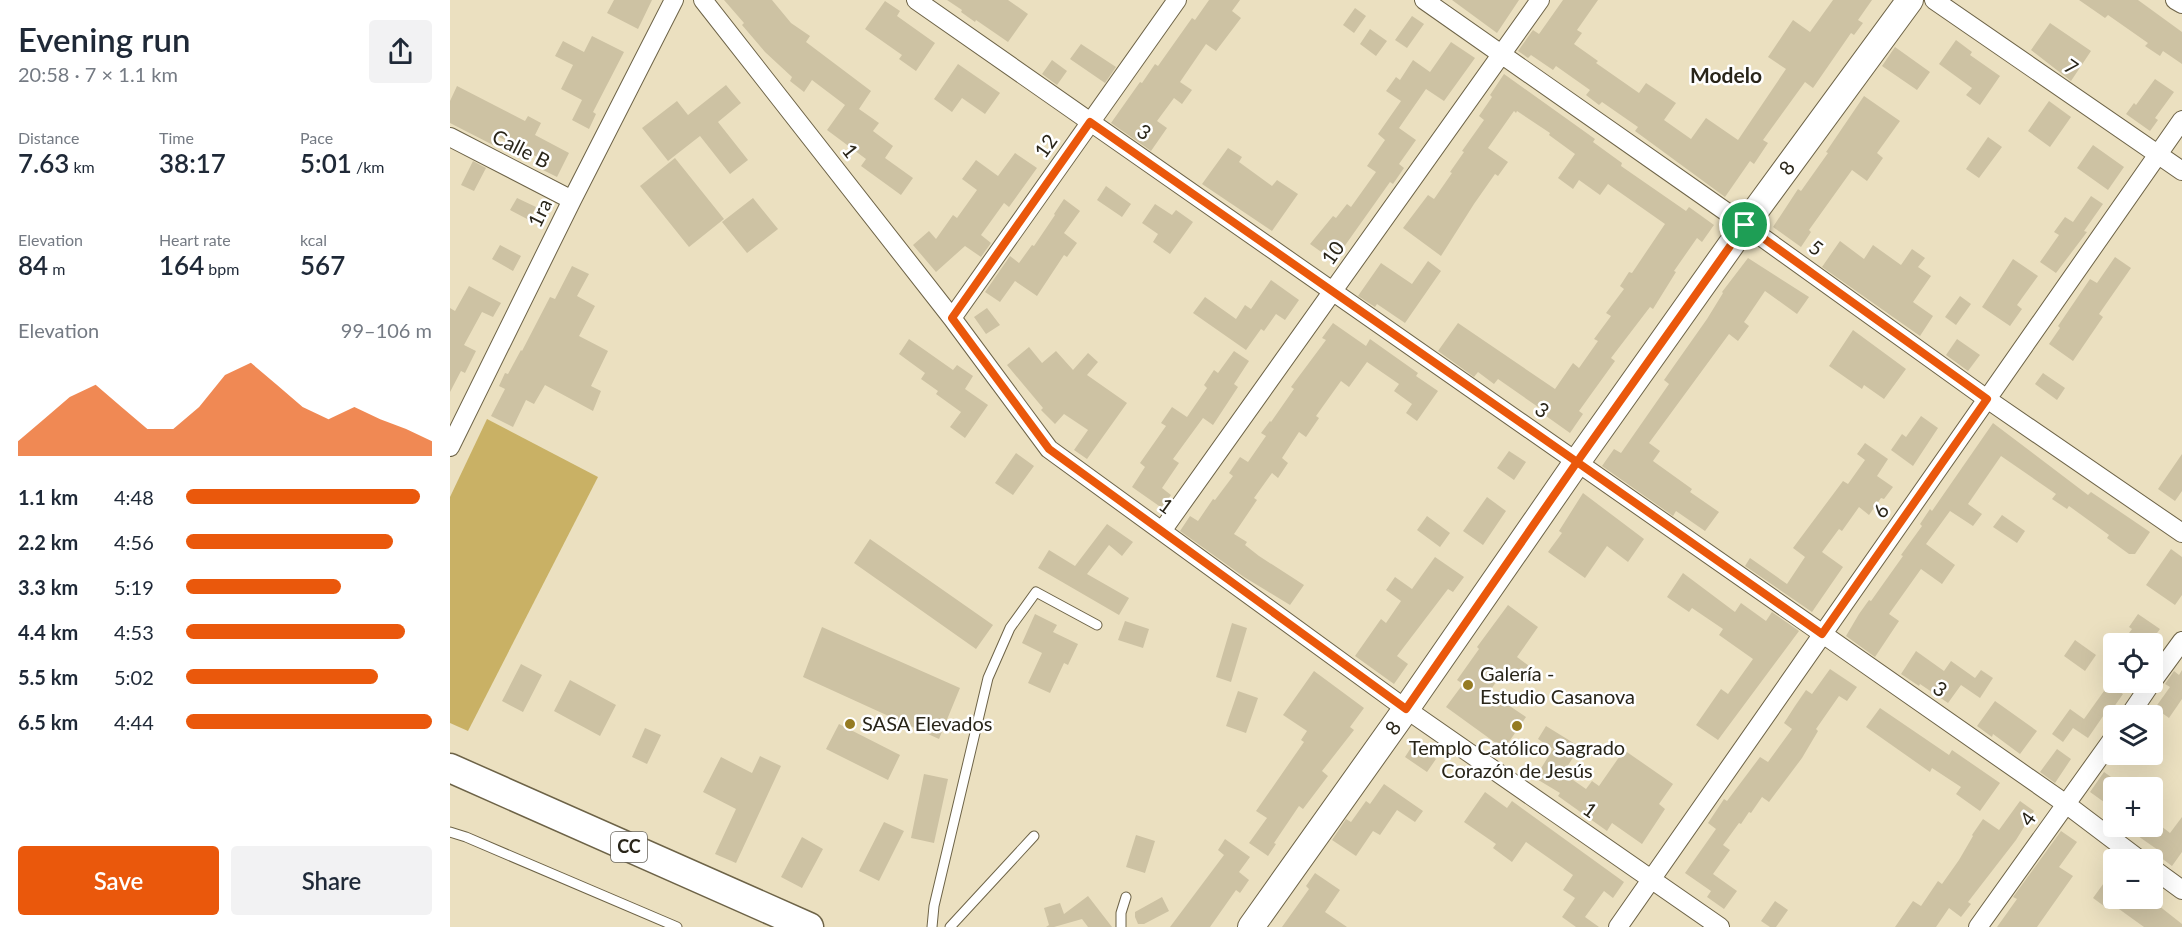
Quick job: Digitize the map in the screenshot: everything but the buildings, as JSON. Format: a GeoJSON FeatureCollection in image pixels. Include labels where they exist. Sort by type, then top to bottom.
{"type":"FeatureCollection","features":[{"type":"Feature","properties":{"kind":"main road","name":"CC"},"geometry":{"type":"LineString","coordinates":[[450,768],[808,927]]}},
{"type":"Feature","properties":{"kind":"street","name":"1ra"},"geometry":{"type":"LineString","coordinates":[[450,447],[674,0]]}},
{"type":"Feature","properties":{"kind":"street","name":"1"},"geometry":{"type":"LineString","coordinates":[[703,0],[952,318],[1049,449],[1406,709],[1720,927]]}},
{"type":"Feature","properties":{"kind":"street","name":"3"},"geometry":{"type":"LineString","coordinates":[[916,0],[2066,804],[2125,849]]}},
{"type":"Feature","properties":{"kind":"street","name":"12"},"geometry":{"type":"LineString","coordinates":[[952,318],[1177,0]]}},
{"type":"Feature","properties":{"kind":"street","name":"5"},"geometry":{"type":"LineString","coordinates":[[1424,0],[1745,225],[1987,399],[2182,533]]}},
{"type":"Feature","properties":{"kind":"street","name":"10"},"geometry":{"type":"LineString","coordinates":[[1162,531],[1540,0]]}},
{"type":"Feature","properties":{"kind":"street","name":"8"},"geometry":{"type":"LineString","coordinates":[[1251,927],[1745,225],[1910,0]]}},
{"type":"Feature","properties":{"kind":"street","name":"7"},"geometry":{"type":"LineString","coordinates":[[1934,0],[2182,171]]}},
{"type":"Feature","properties":{"kind":"street"},"geometry":{"type":"LineString","coordinates":[[2175,0],[2182,4]]}},
{"type":"Feature","properties":{"kind":"street","name":"6"},"geometry":{"type":"LineString","coordinates":[[1618,927],[2182,120]]}},
{"type":"Feature","properties":{"kind":"street","name":"Calle B"},"geometry":{"type":"LineString","coordinates":[[450,137],[572,200]]}},
{"type":"Feature","properties":{"kind":"street"},"geometry":{"type":"LineString","coordinates":[[2163,667],[2182,641]]}},
{"type":"Feature","properties":{"kind":"street","name":"4"},"geometry":{"type":"LineString","coordinates":[[1978,927],[2103,752]]}},
{"type":"Feature","properties":{"kind":"street"},"geometry":{"type":"LineString","coordinates":[[2163,876],[2182,890]]}},
{"type":"Feature","properties":{"kind":"lane"},"geometry":{"type":"LineString","coordinates":[[932,927],[934,906],[988,678],[1010,628],[1036,592],[1097,625]]}},
{"type":"Feature","properties":{"kind":"lane"},"geometry":{"type":"LineString","coordinates":[[450,832],[677,927]]}},
{"type":"Feature","properties":{"kind":"lane"},"geometry":{"type":"LineString","coordinates":[[950,927],[1034,836]]}},
{"type":"Feature","properties":{"kind":"lane"},"geometry":{"type":"LineString","coordinates":[[1121,927],[1121,913],[1126,897]]}},
{"type":"Feature","properties":{"kind":"shaded area"},"geometry":{"type":"Polygon","coordinates":[[[487,419],[598,477],[468,731],[450,723],[450,497],[487,419]]]}},
{"type":"Feature","properties":{"kind":"place","name":"Galería - Estudio Casanova"},"geometry":{"type":"Point","coordinates":[1468,685]}},
{"type":"Feature","properties":{"kind":"place","name":"SASA Elevados"},"geometry":{"type":"Point","coordinates":[850,724]}},
{"type":"Feature","properties":{"kind":"place","name":"Templo Católico Sagrado Corazón de Jesús"},"geometry":{"type":"Point","coordinates":[1517,726]}},
{"type":"Feature","properties":{"kind":"district","name":"Modelo"},"geometry":{"type":"Point","coordinates":[1726,76]}},
{"type":"Feature","properties":{"kind":"route"},"geometry":{"type":"LineString","coordinates":[[1745,225],[1577,462],[1090,122],[952,318],[1049,449],[1406,709],[1577,462],[1822,634],[1864,575],[1987,399],[1745,225]]}}]}
